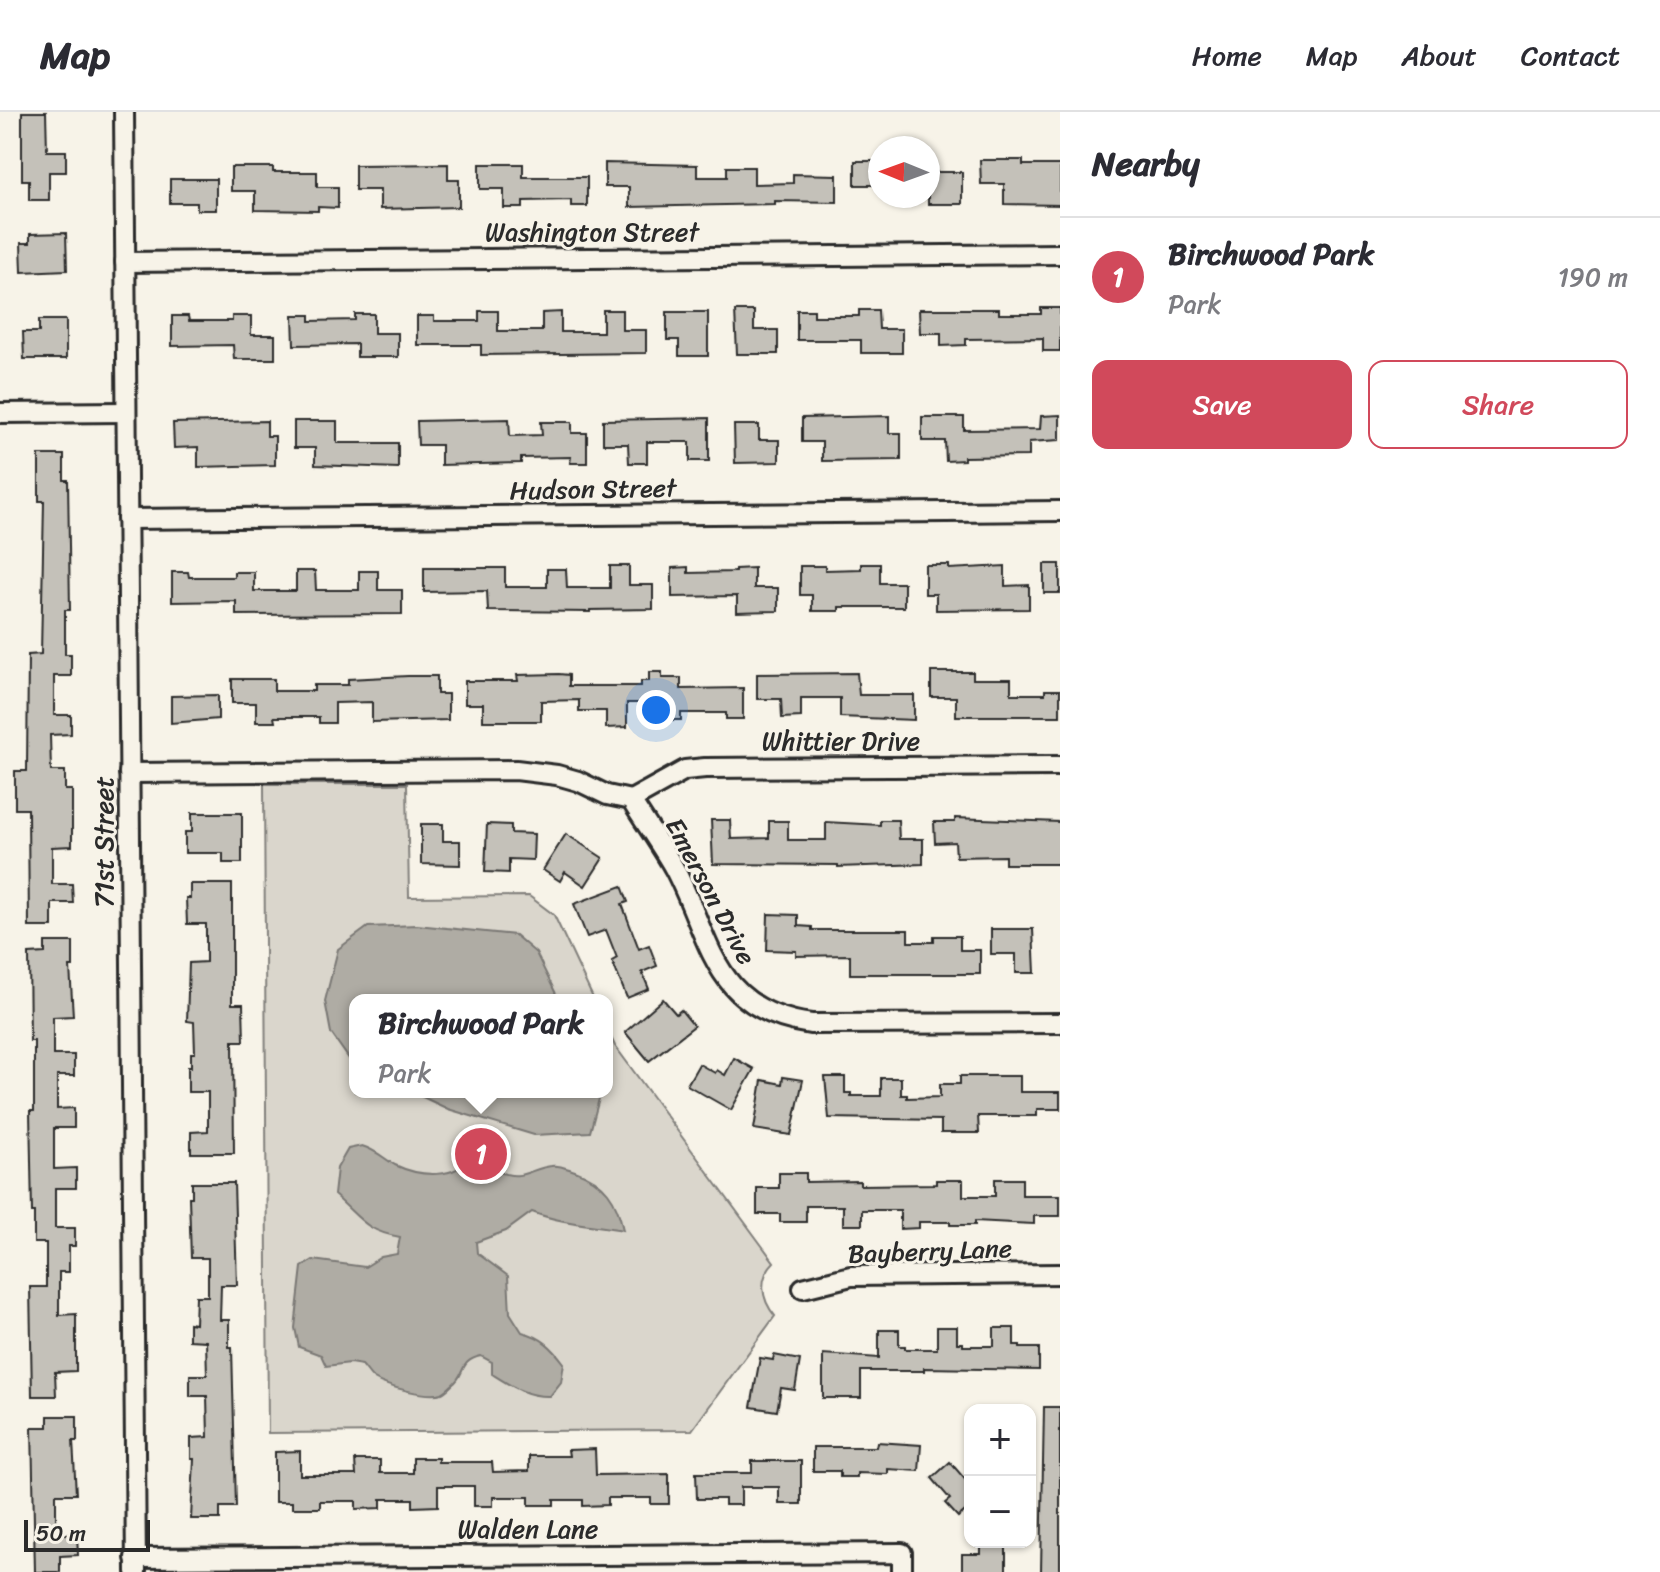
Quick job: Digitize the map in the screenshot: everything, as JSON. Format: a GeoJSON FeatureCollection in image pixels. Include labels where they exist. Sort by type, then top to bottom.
{"type":"FeatureCollection","features":[{"type":"Feature","properties":{"kind":"street","name":"71st Street"},"geometry":{"type":"LineString","coordinates":[[124,112],[136,1565]]}},
{"type":"Feature","properties":{"kind":"street","name":"Washington Street"},"geometry":{"type":"LineString","coordinates":[[125,262],[1060,254]]}},
{"type":"Feature","properties":{"kind":"street"},"geometry":{"type":"LineString","coordinates":[[0,413],[126,412]]}},
{"type":"Feature","properties":{"kind":"street","name":"Hudson Street"},"geometry":{"type":"LineString","coordinates":[[127,519],[1060,511]]}},
{"type":"Feature","properties":{"kind":"street","name":"Whittier Drive"},"geometry":{"type":"LineString","coordinates":[[631,800],[685,770],[705,768],[1060,766]]}},
{"type":"Feature","properties":{"kind":"street","name":"Emerson Drive"},"geometry":{"type":"LineString","coordinates":[[129,773],[516,770],[557,775],[607,795],[631,800],[674,868],[707,945],[734,991],[768,1012],[811,1024],[1060,1023]]}},
{"type":"Feature","properties":{"kind":"street","name":"Bayberry Lane"},"geometry":{"type":"LineString","coordinates":[[803,1288],[851,1276],[1060,1274]]}},
{"type":"Feature","properties":{"kind":"street","name":"Walden Lane"},"geometry":{"type":"LineString","coordinates":[[136,1565],[902,1553],[902,1572]]}},
{"type":"Feature","properties":{"kind":"shaded area"},"geometry":{"type":"Polygon","coordinates":[[[264,784],[407,784],[409,897],[529,896],[554,915],[591,994],[349,994],[349,1098],[613,1098],[613,1042],[774,1262],[765,1275],[763,1289],[775,1316],[692,1430],[268,1433],[264,784]]]}},
{"type":"Feature","properties":{"kind":"shaded area"},"geometry":{"type":"Polygon","coordinates":[[[417,925],[515,935],[536,953],[556,994],[349,994],[349,1059],[331,1033],[325,1001],[338,949],[368,927],[417,925]]]}},
{"type":"Feature","properties":{"kind":"shaded area"},"geometry":{"type":"Polygon","coordinates":[[[425,1098],[599,1098],[590,1132],[534,1135],[448,1109],[425,1098]]]}},
{"type":"Feature","properties":{"kind":"shaded area"},"geometry":{"type":"Polygon","coordinates":[[[362,1146],[395,1165],[425,1174],[456,1169],[471,1155],[481,1154],[485,1162],[506,1174],[525,1174],[560,1166],[594,1180],[608,1193],[623,1230],[532,1212],[506,1231],[476,1242],[477,1253],[508,1276],[510,1313],[522,1332],[546,1343],[564,1363],[561,1382],[550,1396],[527,1393],[506,1383],[492,1374],[492,1362],[481,1356],[469,1361],[445,1391],[427,1394],[380,1382],[372,1378],[362,1365],[326,1366],[321,1355],[299,1347],[295,1328],[302,1267],[313,1260],[365,1267],[381,1257],[397,1254],[400,1237],[370,1227],[334,1195],[337,1168],[348,1149],[362,1146]]]}},
{"type":"Feature","properties":{"kind":"building"},"geometry":{"type":"Polygon","coordinates":[[[22,112],[46,112],[47,151],[66,151],[66,172],[49,172],[49,200],[29,200],[29,180],[22,180],[22,112]]]}},
{"type":"Feature","properties":{"kind":"building"},"geometry":{"type":"Polygon","coordinates":[[[980,160],[1023,160],[1023,165],[1060,165],[1060,205],[1004,204],[1004,184],[981,184],[980,160]]]}},
{"type":"Feature","properties":{"kind":"building"},"geometry":{"type":"Polygon","coordinates":[[[855,161],[868,161],[868,185],[855,185],[855,161]]]}},
{"type":"Feature","properties":{"kind":"building"},"geometry":{"type":"Polygon","coordinates":[[[605,163],[697,165],[697,177],[727,177],[727,167],[754,167],[754,184],[793,183],[793,174],[837,175],[837,202],[775,201],[775,204],[629,207],[629,187],[605,187],[605,163]]]}},
{"type":"Feature","properties":{"kind":"building"},"geometry":{"type":"Polygon","coordinates":[[[448,164],[448,180],[459,180],[459,207],[380,209],[380,190],[355,190],[355,165],[448,164]]]}},
{"type":"Feature","properties":{"kind":"building"},"geometry":{"type":"Polygon","coordinates":[[[480,164],[523,164],[523,177],[587,177],[587,206],[571,206],[571,200],[523,201],[523,208],[504,208],[504,189],[480,189],[480,164]]]}},
{"type":"Feature","properties":{"kind":"building"},"geometry":{"type":"Polygon","coordinates":[[[231,167],[273,167],[273,172],[317,172],[317,187],[338,187],[338,208],[318,207],[318,211],[255,210],[255,191],[231,191],[231,167]]]}},
{"type":"Feature","properties":{"kind":"building"},"geometry":{"type":"Polygon","coordinates":[[[940,172],[962,172],[962,204],[940,204],[940,172]]]}},
{"type":"Feature","properties":{"kind":"building"},"geometry":{"type":"Polygon","coordinates":[[[170,179],[216,179],[216,210],[197,210],[197,203],[170,203],[170,179]]]}},
{"type":"Feature","properties":{"kind":"building"},"geometry":{"type":"Polygon","coordinates":[[[66,233],[67,270],[22,272],[21,243],[30,243],[30,234],[66,233]]]}},
{"type":"Feature","properties":{"kind":"building"},"geometry":{"type":"Polygon","coordinates":[[[1041,308],[1060,308],[1060,351],[1043,351],[1043,338],[966,339],[966,345],[941,346],[941,333],[920,333],[919,309],[999,309],[999,314],[1041,314],[1041,308]]]}},
{"type":"Feature","properties":{"kind":"building"},"geometry":{"type":"Polygon","coordinates":[[[603,310],[622,310],[622,330],[646,330],[646,353],[481,355],[481,345],[417,345],[417,316],[434,316],[434,321],[479,321],[479,311],[498,311],[498,331],[542,331],[542,313],[561,312],[561,332],[603,332],[603,310]]]}},
{"type":"Feature","properties":{"kind":"building"},"geometry":{"type":"Polygon","coordinates":[[[797,310],[814,310],[814,316],[859,316],[859,310],[878,310],[879,329],[902,329],[902,353],[861,353],[861,340],[797,340],[797,310]]]}},
{"type":"Feature","properties":{"kind":"building"},"geometry":{"type":"Polygon","coordinates":[[[735,311],[754,311],[754,330],[778,330],[778,354],[737,354],[735,311]]]}},
{"type":"Feature","properties":{"kind":"building"},"geometry":{"type":"Polygon","coordinates":[[[667,312],[708,312],[708,356],[679,356],[679,340],[667,340],[667,312]]]}},
{"type":"Feature","properties":{"kind":"building"},"geometry":{"type":"Polygon","coordinates":[[[355,314],[374,314],[374,333],[398,333],[398,357],[357,357],[357,344],[294,345],[293,315],[310,315],[310,321],[355,320],[355,314]]]}},
{"type":"Feature","properties":{"kind":"building"},"geometry":{"type":"Polygon","coordinates":[[[172,316],[188,316],[189,321],[232,321],[232,316],[251,316],[251,335],[275,335],[275,359],[234,359],[233,345],[172,346],[172,316]]]}},
{"type":"Feature","properties":{"kind":"building"},"geometry":{"type":"Polygon","coordinates":[[[39,320],[66,320],[66,359],[24,359],[23,332],[39,332],[39,320]]]}},
{"type":"Feature","properties":{"kind":"building"},"geometry":{"type":"Polygon","coordinates":[[[1060,415],[1060,440],[1029,442],[1029,456],[964,457],[964,460],[946,461],[945,441],[922,441],[922,417],[964,417],[964,430],[1040,429],[1041,416],[1060,415]]]}},
{"type":"Feature","properties":{"kind":"building"},"geometry":{"type":"Polygon","coordinates":[[[889,416],[889,433],[901,433],[901,460],[822,461],[822,442],[802,442],[802,418],[889,416]]]}},
{"type":"Feature","properties":{"kind":"building"},"geometry":{"type":"Polygon","coordinates":[[[709,418],[709,461],[690,461],[690,442],[647,442],[647,463],[629,463],[628,444],[603,444],[603,420],[709,418]]]}},
{"type":"Feature","properties":{"kind":"building"},"geometry":{"type":"Polygon","coordinates":[[[509,419],[510,436],[542,435],[541,422],[572,422],[572,433],[587,433],[587,463],[570,463],[571,457],[521,458],[521,463],[441,465],[441,445],[418,445],[417,421],[509,419]]]}},
{"type":"Feature","properties":{"kind":"building"},"geometry":{"type":"Polygon","coordinates":[[[267,421],[267,436],[275,436],[275,465],[198,467],[198,447],[174,448],[173,423],[267,421]]]}},
{"type":"Feature","properties":{"kind":"building"},"geometry":{"type":"Polygon","coordinates":[[[294,421],[337,421],[337,443],[398,443],[398,468],[315,465],[315,448],[294,448],[294,421]]]}},
{"type":"Feature","properties":{"kind":"building"},"geometry":{"type":"Polygon","coordinates":[[[734,425],[759,425],[759,440],[779,440],[779,462],[735,463],[734,425]]]}},
{"type":"Feature","properties":{"kind":"building"},"geometry":{"type":"Polygon","coordinates":[[[39,455],[64,455],[64,480],[68,480],[70,610],[65,610],[65,654],[71,654],[71,676],[54,676],[54,715],[71,715],[71,734],[50,735],[51,771],[65,771],[65,790],[72,790],[72,846],[52,847],[52,884],[72,884],[73,903],[52,903],[52,927],[29,927],[28,809],[15,809],[15,771],[27,771],[28,655],[41,654],[44,501],[39,501],[39,455]]]}},
{"type":"Feature","properties":{"kind":"building"},"geometry":{"type":"Polygon","coordinates":[[[861,564],[880,564],[880,583],[904,583],[904,607],[839,607],[839,611],[812,611],[812,595],[800,595],[800,566],[825,566],[825,570],[861,569],[861,564]]]}},
{"type":"Feature","properties":{"kind":"building"},"geometry":{"type":"Polygon","coordinates":[[[1044,564],[1060,564],[1060,593],[1044,593],[1044,564]]]}},
{"type":"Feature","properties":{"kind":"building"},"geometry":{"type":"Polygon","coordinates":[[[925,565],[949,565],[949,569],[1005,566],[1005,586],[1029,585],[1029,609],[936,610],[936,594],[925,594],[925,565]]]}},
{"type":"Feature","properties":{"kind":"building"},"geometry":{"type":"Polygon","coordinates":[[[610,566],[629,566],[629,585],[653,585],[653,609],[488,611],[487,591],[424,592],[424,568],[505,568],[505,587],[547,587],[547,569],[566,569],[567,588],[610,588],[610,566]]]}},
{"type":"Feature","properties":{"kind":"building"},"geometry":{"type":"Polygon","coordinates":[[[688,567],[688,573],[735,572],[735,569],[754,568],[754,588],[778,588],[778,611],[737,612],[737,596],[672,597],[672,568],[688,567]]]}},
{"type":"Feature","properties":{"kind":"building"},"geometry":{"type":"Polygon","coordinates":[[[296,571],[315,571],[316,590],[359,590],[359,571],[378,571],[378,590],[402,590],[402,614],[236,615],[236,601],[172,602],[172,572],[188,572],[189,577],[234,577],[234,572],[254,572],[254,591],[296,591],[296,571]]]}},
{"type":"Feature","properties":{"kind":"building"},"geometry":{"type":"Polygon","coordinates":[[[649,672],[662,672],[662,678],[681,678],[681,689],[743,688],[743,719],[726,719],[726,713],[681,713],[681,720],[658,720],[658,703],[627,703],[627,727],[606,728],[606,711],[579,711],[579,700],[541,701],[541,721],[483,721],[483,704],[465,704],[465,681],[518,681],[517,675],[559,674],[569,675],[569,686],[641,686],[641,681],[649,681],[649,672]]]}},
{"type":"Feature","properties":{"kind":"building"},"geometry":{"type":"Polygon","coordinates":[[[931,672],[973,672],[973,679],[1011,679],[1011,694],[1045,694],[1045,690],[1060,690],[1060,716],[956,716],[956,697],[931,697],[931,672]]]}},
{"type":"Feature","properties":{"kind":"building"},"geometry":{"type":"Polygon","coordinates":[[[857,673],[859,695],[914,695],[914,720],[840,717],[840,698],[801,698],[801,717],[782,718],[781,699],[757,699],[757,674],[857,673]]]}},
{"type":"Feature","properties":{"kind":"building"},"geometry":{"type":"Polygon","coordinates":[[[437,676],[437,694],[448,694],[448,720],[372,722],[372,702],[335,703],[335,723],[319,723],[319,717],[274,717],[275,722],[256,722],[256,703],[232,703],[232,679],[274,679],[274,691],[314,691],[314,685],[348,685],[348,679],[437,676]]]}},
{"type":"Feature","properties":{"kind":"building"},"geometry":{"type":"Polygon","coordinates":[[[218,695],[218,719],[171,723],[171,696],[218,695]]]}},
{"type":"Feature","properties":{"kind":"building"},"geometry":{"type":"Polygon","coordinates":[[[192,813],[242,813],[242,863],[223,863],[223,853],[185,853],[185,832],[192,832],[192,813]]]}},
{"type":"Feature","properties":{"kind":"building"},"geometry":{"type":"Polygon","coordinates":[[[955,818],[1060,822],[1060,864],[1005,864],[1005,856],[956,857],[955,842],[935,843],[934,822],[955,822],[955,818]]]}},
{"type":"Feature","properties":{"kind":"building"},"geometry":{"type":"Polygon","coordinates":[[[711,820],[730,820],[731,839],[769,838],[769,821],[788,821],[788,840],[826,840],[826,822],[880,825],[880,820],[898,820],[899,839],[923,839],[923,864],[838,867],[713,864],[711,820]]]}},
{"type":"Feature","properties":{"kind":"building"},"geometry":{"type":"Polygon","coordinates":[[[421,824],[443,824],[443,841],[460,841],[460,865],[421,864],[421,824]]]}},
{"type":"Feature","properties":{"kind":"building"},"geometry":{"type":"Polygon","coordinates":[[[487,824],[511,825],[511,833],[534,834],[533,860],[509,859],[509,873],[485,872],[487,824]]]}},
{"type":"Feature","properties":{"kind":"building"},"geometry":{"type":"Polygon","coordinates":[[[566,834],[603,858],[585,886],[565,872],[560,881],[543,870],[566,834]]]}},
{"type":"Feature","properties":{"kind":"building"},"geometry":{"type":"Polygon","coordinates":[[[190,884],[232,884],[232,1004],[243,1004],[244,1041],[233,1041],[234,1153],[191,1153],[191,1132],[208,1131],[208,1092],[188,1092],[188,1067],[191,1067],[191,1053],[195,1053],[194,1022],[187,1021],[189,963],[206,962],[206,924],[187,924],[186,898],[190,898],[190,884]]]}},
{"type":"Feature","properties":{"kind":"building"},"geometry":{"type":"Polygon","coordinates":[[[622,886],[628,902],[622,904],[639,949],[649,945],[657,966],[642,972],[649,989],[627,998],[612,961],[617,958],[606,930],[587,937],[574,904],[622,886]]]}},
{"type":"Feature","properties":{"kind":"building"},"geometry":{"type":"Polygon","coordinates":[[[768,914],[798,915],[798,926],[812,927],[812,930],[908,930],[908,942],[934,942],[934,936],[960,936],[960,950],[980,950],[980,974],[850,974],[850,955],[796,956],[796,951],[767,950],[768,914]]]}},
{"type":"Feature","properties":{"kind":"building"},"geometry":{"type":"Polygon","coordinates":[[[991,929],[1033,929],[1035,973],[1016,973],[1016,954],[991,954],[991,929]]]}},
{"type":"Feature","properties":{"kind":"building"},"geometry":{"type":"Polygon","coordinates":[[[45,942],[73,942],[73,967],[70,967],[73,1016],[53,1017],[53,1055],[74,1055],[74,1076],[57,1076],[57,1109],[74,1108],[74,1128],[54,1128],[54,1169],[76,1168],[76,1188],[55,1188],[55,1228],[75,1228],[75,1246],[69,1246],[69,1272],[59,1272],[59,1315],[76,1314],[76,1371],[55,1372],[56,1396],[32,1396],[30,1287],[46,1287],[46,1243],[34,1243],[32,1212],[30,1111],[34,1111],[34,1041],[30,1041],[29,954],[45,953],[45,942]]]}},
{"type":"Feature","properties":{"kind":"building"},"geometry":{"type":"Polygon","coordinates":[[[663,999],[676,1014],[681,1010],[694,1026],[649,1061],[625,1032],[663,999]]]}},
{"type":"Feature","properties":{"kind":"building"},"geometry":{"type":"Polygon","coordinates":[[[734,1058],[754,1069],[731,1110],[687,1085],[699,1064],[725,1075],[734,1058]]]}},
{"type":"Feature","properties":{"kind":"building"},"geometry":{"type":"Polygon","coordinates":[[[960,1076],[1020,1076],[1020,1092],[1060,1092],[1060,1109],[1037,1109],[1037,1116],[978,1116],[979,1133],[941,1133],[941,1120],[829,1118],[825,1077],[845,1077],[845,1093],[851,1093],[851,1096],[881,1096],[881,1078],[901,1078],[901,1095],[907,1095],[907,1098],[940,1097],[940,1084],[960,1084],[960,1076]]]}},
{"type":"Feature","properties":{"kind":"building"},"geometry":{"type":"Polygon","coordinates":[[[783,1077],[803,1080],[791,1135],[754,1129],[762,1080],[782,1084],[783,1077]]]}},
{"type":"Feature","properties":{"kind":"building"},"geometry":{"type":"Polygon","coordinates":[[[779,1173],[806,1173],[806,1182],[860,1181],[860,1185],[936,1184],[936,1180],[963,1180],[963,1196],[995,1196],[995,1179],[1022,1179],[1022,1195],[1060,1195],[1060,1216],[1034,1216],[1034,1224],[975,1221],[975,1225],[950,1225],[950,1222],[919,1222],[919,1228],[900,1229],[900,1210],[862,1210],[862,1225],[843,1225],[843,1206],[806,1206],[806,1222],[780,1222],[780,1214],[757,1214],[757,1188],[779,1188],[779,1173]]]}},
{"type":"Feature","properties":{"kind":"building"},"geometry":{"type":"Polygon","coordinates":[[[192,1183],[234,1183],[237,1285],[221,1285],[220,1320],[229,1320],[229,1347],[232,1347],[236,1507],[220,1507],[220,1519],[191,1519],[194,1459],[191,1459],[191,1438],[208,1437],[207,1396],[190,1396],[190,1375],[207,1375],[206,1341],[189,1340],[189,1323],[195,1324],[196,1296],[208,1296],[208,1258],[191,1258],[189,1197],[192,1197],[192,1183]]]}},
{"type":"Feature","properties":{"kind":"building"},"geometry":{"type":"Polygon","coordinates":[[[937,1327],[957,1327],[957,1343],[963,1343],[963,1346],[994,1346],[994,1328],[1014,1328],[1014,1345],[1039,1348],[1039,1370],[924,1368],[924,1371],[861,1371],[861,1398],[823,1398],[823,1354],[879,1358],[879,1330],[899,1330],[899,1346],[905,1346],[905,1349],[937,1349],[937,1327]]]}},
{"type":"Feature","properties":{"kind":"building"},"geometry":{"type":"Polygon","coordinates":[[[774,1355],[800,1360],[795,1390],[781,1388],[777,1411],[751,1407],[760,1358],[773,1360],[774,1355]]]}},
{"type":"Feature","properties":{"kind":"building"},"geometry":{"type":"Polygon","coordinates":[[[1044,1407],[1060,1407],[1060,1572],[1041,1572],[1044,1407]]]}},
{"type":"Feature","properties":{"kind":"building"},"geometry":{"type":"Polygon","coordinates":[[[48,1416],[77,1416],[77,1441],[73,1441],[76,1494],[56,1494],[56,1534],[77,1534],[78,1555],[60,1556],[60,1572],[35,1572],[32,1427],[48,1427],[48,1416]]]}},
{"type":"Feature","properties":{"kind":"building"},"geometry":{"type":"Polygon","coordinates":[[[877,1442],[921,1445],[919,1471],[888,1469],[888,1474],[857,1473],[857,1477],[840,1477],[840,1471],[813,1471],[813,1447],[876,1447],[877,1442]]]}},
{"type":"Feature","properties":{"kind":"building"},"geometry":{"type":"Polygon","coordinates":[[[595,1449],[596,1475],[669,1474],[669,1504],[651,1504],[651,1498],[608,1498],[608,1505],[583,1506],[583,1500],[554,1500],[554,1505],[529,1505],[529,1497],[493,1497],[493,1506],[474,1506],[474,1486],[438,1486],[438,1506],[413,1507],[413,1499],[381,1499],[381,1508],[356,1509],[356,1501],[320,1501],[320,1508],[292,1508],[292,1502],[275,1502],[275,1452],[300,1451],[300,1475],[356,1475],[355,1460],[380,1460],[380,1473],[413,1473],[413,1458],[438,1458],[438,1462],[492,1462],[493,1472],[529,1471],[529,1456],[569,1456],[568,1450],[595,1449]]]}},
{"type":"Feature","properties":{"kind":"building"},"geometry":{"type":"Polygon","coordinates":[[[752,1461],[801,1461],[801,1504],[779,1504],[779,1487],[741,1487],[741,1505],[725,1505],[725,1499],[697,1499],[696,1473],[752,1473],[752,1461]]]}},
{"type":"Feature","properties":{"kind":"building"},"geometry":{"type":"Polygon","coordinates":[[[950,1462],[964,1478],[964,1512],[958,1517],[945,1503],[950,1499],[932,1478],[950,1462]]]}},
{"type":"Feature","properties":{"kind":"building"},"geometry":{"type":"Polygon","coordinates":[[[981,1548],[1006,1548],[1006,1572],[962,1572],[962,1554],[981,1554],[981,1548]]]}},
{"type":"Feature","properties":{"kind":"place","name":"Birchwood Park"},"geometry":{"type":"Point","coordinates":[481,1154]}}]}
